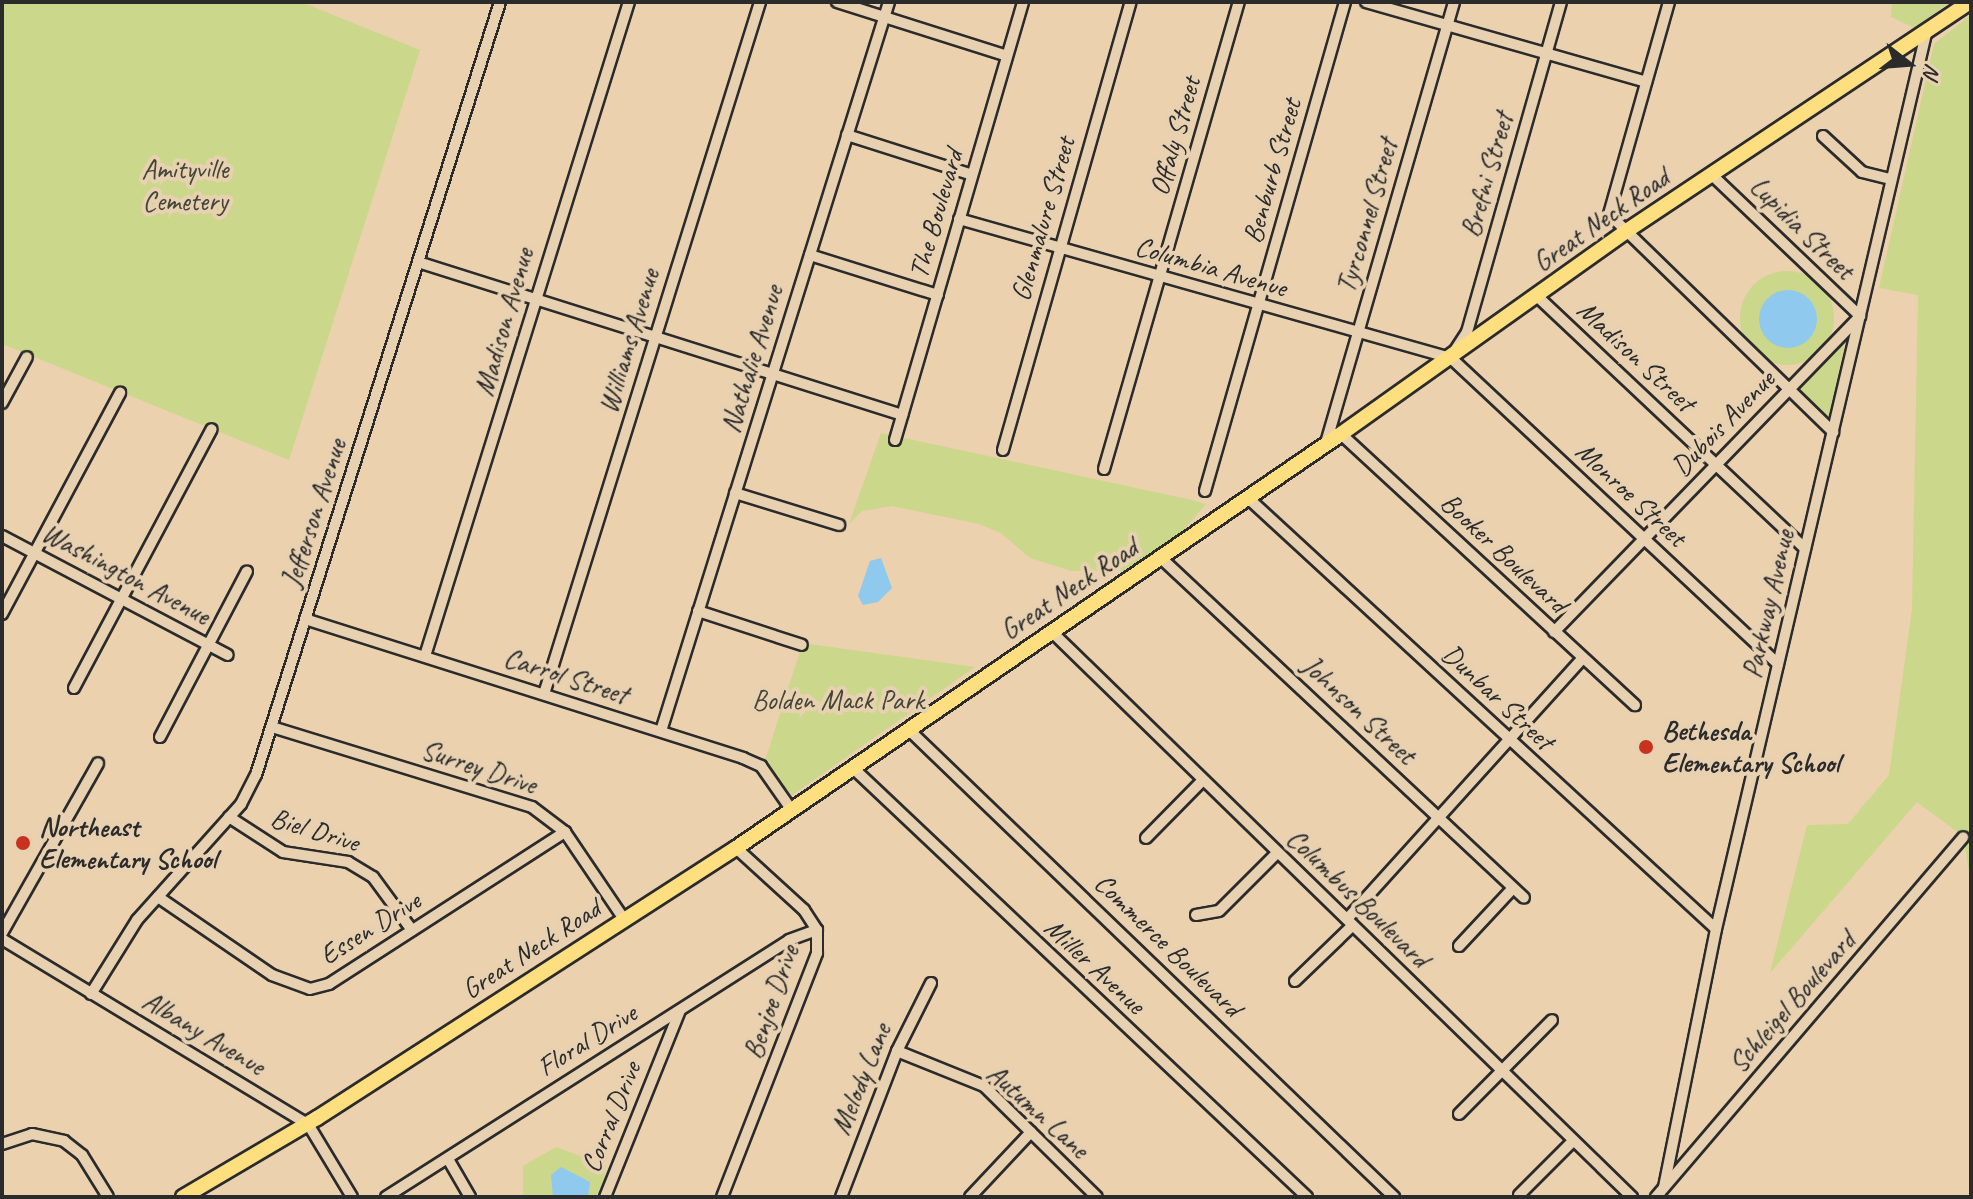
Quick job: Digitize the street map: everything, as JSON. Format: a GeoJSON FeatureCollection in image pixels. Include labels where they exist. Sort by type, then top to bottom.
{"type":"FeatureCollection","features":[{"type":"Feature","properties":{"kind":"main road","name":"Great Neck Road"},"geometry":{"type":"LineString","coordinates":[[183,1197],[308,1124],[736,848],[1451,358],[1625,232],[1967,4]]}},
{"type":"Feature","properties":{"kind":"street","name":"Jefferson Avenue"},"geometry":{"type":"LineString","coordinates":[[91,994],[158,897],[250,791],[500,2]]}},
{"type":"Feature","properties":{"kind":"street","name":"Madison Avenue"},"geometry":{"type":"LineString","coordinates":[[425,656],[629,2]]}},
{"type":"Feature","properties":{"kind":"street","name":"Williams Avenue"},"geometry":{"type":"LineString","coordinates":[[544,694],[760,2]]}},
{"type":"Feature","properties":{"kind":"street"},"geometry":{"type":"LineString","coordinates":[[837,2],[1007,56]]}},
{"type":"Feature","properties":{"kind":"street","name":"Nathalie Avenue"},"geometry":{"type":"LineString","coordinates":[[661,731],[889,2]]}},
{"type":"Feature","properties":{"kind":"street","name":"The Boulevard"},"geometry":{"type":"LineString","coordinates":[[895,440],[1023,2]]}},
{"type":"Feature","properties":{"kind":"street","name":"Glenmalure Street"},"geometry":{"type":"LineString","coordinates":[[1003,450],[1131,2]]}},
{"type":"Feature","properties":{"kind":"street","name":"Offaly Street"},"geometry":{"type":"LineString","coordinates":[[1104,469],[1239,2]]}},
{"type":"Feature","properties":{"kind":"street","name":"Benburb Street"},"geometry":{"type":"LineString","coordinates":[[1205,491],[1345,2]]}},
{"type":"Feature","properties":{"kind":"street"},"geometry":{"type":"LineString","coordinates":[[1366,2],[1646,82]]}},
{"type":"Feature","properties":{"kind":"street","name":"Tyrconnel Street"},"geometry":{"type":"LineString","coordinates":[[1326,443],[1454,2]]}},
{"type":"Feature","properties":{"kind":"street","name":"Brefni Street"},"geometry":{"type":"LineString","coordinates":[[1451,358],[1467,332],[1561,2]]}},
{"type":"Feature","properties":{"kind":"street"},"geometry":{"type":"LineString","coordinates":[[1669,2],[1609,214],[1787,391],[1833,432]]}},
{"type":"Feature","properties":{"kind":"street","name":"Parkway Avenue"},"geometry":{"type":"LineString","coordinates":[[1664,1187],[1716,929],[1926,34]]}},
{"type":"Feature","properties":{"kind":"street"},"geometry":{"type":"LineString","coordinates":[[847,135],[972,175]]}},
{"type":"Feature","properties":{"kind":"street"},"geometry":{"type":"LineString","coordinates":[[1823,136],[1862,172],[1891,179]]}},
{"type":"Feature","properties":{"kind":"street","name":"Lupidia Street"},"geometry":{"type":"LineString","coordinates":[[1711,174],[1860,316]]}},
{"type":"Feature","properties":{"kind":"street","name":"Columbia Avenue"},"geometry":{"type":"LineString","coordinates":[[959,219],[1358,335],[1451,358]]}},
{"type":"Feature","properties":{"kind":"street"},"geometry":{"type":"LineString","coordinates":[[810,255],[938,295]]}},
{"type":"Feature","properties":{"kind":"street"},"geometry":{"type":"LineString","coordinates":[[418,262],[902,415]]}},
{"type":"Feature","properties":{"kind":"street","name":"Madison Street"},"geometry":{"type":"LineString","coordinates":[[1538,297],[1805,549]]}},
{"type":"Feature","properties":{"kind":"street","name":"Dubois Avenue"},"geometry":{"type":"LineString","coordinates":[[1554,632],[1860,316]]}},
{"type":"Feature","properties":{"kind":"street"},"geometry":{"type":"LineString","coordinates":[[2,403],[27,357]]}},
{"type":"Feature","properties":{"kind":"street","name":"Monroe Street"},"geometry":{"type":"LineString","coordinates":[[1451,358],[1778,664]]}},
{"type":"Feature","properties":{"kind":"street"},"geometry":{"type":"LineString","coordinates":[[2,614],[120,393]]}},
{"type":"Feature","properties":{"kind":"street"},"geometry":{"type":"LineString","coordinates":[[74,688],[212,429]]}},
{"type":"Feature","properties":{"kind":"street","name":"Booker Boulevard"},"geometry":{"type":"LineString","coordinates":[[1341,434],[1635,705]]}},
{"type":"Feature","properties":{"kind":"street"},"geometry":{"type":"LineString","coordinates":[[735,493],[839,525]]}},
{"type":"Feature","properties":{"kind":"street","name":"Dunbar Street"},"geometry":{"type":"LineString","coordinates":[[1248,498],[1716,929]]}},
{"type":"Feature","properties":{"kind":"street","name":"Washington Avenue"},"geometry":{"type":"LineString","coordinates":[[2,536],[228,655]]}},
{"type":"Feature","properties":{"kind":"street","name":"Johnson Street"},"geometry":{"type":"LineString","coordinates":[[1161,558],[1524,898]]}},
{"type":"Feature","properties":{"kind":"street"},"geometry":{"type":"LineString","coordinates":[[160,737],[247,571]]}},
{"type":"Feature","properties":{"kind":"street"},"geometry":{"type":"LineString","coordinates":[[698,611],[802,645]]}},
{"type":"Feature","properties":{"kind":"street","name":"Carrol Street"},"geometry":{"type":"LineString","coordinates":[[305,619],[661,731],[761,766],[791,809]]}},
{"type":"Feature","properties":{"kind":"street","name":"Columbus Boulevard"},"geometry":{"type":"LineString","coordinates":[[1052,632],[1632,1197]]}},
{"type":"Feature","properties":{"kind":"street"},"geometry":{"type":"LineString","coordinates":[[1295,981],[1582,659]]}},
{"type":"Feature","properties":{"kind":"street","name":"Surrey Drive"},"geometry":{"type":"LineString","coordinates":[[272,727],[532,807],[565,832],[624,919]]}},
{"type":"Feature","properties":{"kind":"street","name":"Commerce Boulevard"},"geometry":{"type":"LineString","coordinates":[[908,729],[1394,1197]]}},
{"type":"Feature","properties":{"kind":"street"},"geometry":{"type":"LineString","coordinates":[[2,936],[98,763]]}},
{"type":"Feature","properties":{"kind":"street","name":"Miller Avenue"},"geometry":{"type":"LineString","coordinates":[[852,767],[1307,1197]]}},
{"type":"Feature","properties":{"kind":"street"},"geometry":{"type":"LineString","coordinates":[[1146,838],[1203,780]]}},
{"type":"Feature","properties":{"kind":"street","name":"Biel Drive"},"geometry":{"type":"LineString","coordinates":[[229,817],[283,852],[348,862],[373,877],[412,930]]}},
{"type":"Feature","properties":{"kind":"street","name":"Essen Drive"},"geometry":{"type":"LineString","coordinates":[[158,897],[272,975],[310,989],[329,984],[565,832]]}},
{"type":"Feature","properties":{"kind":"street","name":"Schleigel Boulevard"},"geometry":{"type":"LineString","coordinates":[[1656,1197],[1963,837]]}},
{"type":"Feature","properties":{"kind":"street","name":"Benjoe Drive"},"geometry":{"type":"LineString","coordinates":[[722,1197],[810,980],[817,930],[736,848]]}},
{"type":"Feature","properties":{"kind":"street"},"geometry":{"type":"LineString","coordinates":[[1196,915],[1219,911],[1277,853]]}},
{"type":"Feature","properties":{"kind":"street"},"geometry":{"type":"LineString","coordinates":[[1459,946],[1513,888]]}},
{"type":"Feature","properties":{"kind":"street","name":"Floral Drive"},"geometry":{"type":"LineString","coordinates":[[386,1197],[789,940],[817,930]]}},
{"type":"Feature","properties":{"kind":"street","name":"Albany Avenue"},"geometry":{"type":"LineString","coordinates":[[2,936],[91,994],[308,1124],[352,1197]]}},
{"type":"Feature","properties":{"kind":"street","name":"Melody Lane"},"geometry":{"type":"LineString","coordinates":[[841,1197],[897,1051],[931,983]]}},
{"type":"Feature","properties":{"kind":"street","name":"Corral Drive"},"geometry":{"type":"LineString","coordinates":[[605,1197],[680,1010]]}},
{"type":"Feature","properties":{"kind":"street"},"geometry":{"type":"LineString","coordinates":[[1459,1114],[1552,1020]]}},
{"type":"Feature","properties":{"kind":"street","name":"Autumn Lane"},"geometry":{"type":"LineString","coordinates":[[897,1051],[984,1086],[1097,1197]]}},
{"type":"Feature","properties":{"kind":"street"},"geometry":{"type":"LineString","coordinates":[[970,1197],[1031,1132]]}},
{"type":"Feature","properties":{"kind":"street"},"geometry":{"type":"LineString","coordinates":[[2,1144],[32,1134],[64,1141],[82,1155],[108,1197]]}},
{"type":"Feature","properties":{"kind":"street"},"geometry":{"type":"LineString","coordinates":[[1519,1195],[1573,1141]]}},
{"type":"Feature","properties":{"kind":"street"},"geometry":{"type":"LineString","coordinates":[[448,1159],[470,1197]]}},
{"type":"Feature","properties":{"kind":"green space","name":"Amityville Cemetery"},"geometry":{"type":"Polygon","coordinates":[[[2,2],[301,2],[420,50],[289,460],[2,344],[2,2]]]}},
{"type":"Feature","properties":{"kind":"green space"},"geometry":{"type":"Polygon","coordinates":[[[1892,2],[1949,2],[1915,28],[1891,17],[1892,2]]]}},
{"type":"Feature","properties":{"kind":"green space"},"geometry":{"type":"Polygon","coordinates":[[[1971,15],[1971,889],[1964,837],[1917,802],[1770,973],[1807,825],[1848,824],[1889,775],[1912,609],[1918,295],[1879,288],[1934,44],[1971,15]]]}},
{"type":"Feature","properties":{"kind":"green space"},"geometry":{"type":"Polygon","coordinates":[[[1787,271],[1805,275],[1820,285],[1830,300],[1834,318],[1830,336],[1820,351],[1805,361],[1787,365],[1769,361],[1754,351],[1744,336],[1740,318],[1744,300],[1754,285],[1769,275],[1787,271]]]}},
{"type":"Feature","properties":{"kind":"green space"},"geometry":{"type":"Polygon","coordinates":[[[1846,336],[1828,423],[1795,391],[1846,336]]]}},
{"type":"Feature","properties":{"kind":"green space"},"geometry":{"type":"Polygon","coordinates":[[[881,433],[1206,504],[1173,542],[1125,571],[1072,571],[1030,558],[1001,533],[979,524],[892,506],[862,511],[849,524],[881,433]]]}},
{"type":"Feature","properties":{"kind":"green space","name":"Bolden Mack Park"},"geometry":{"type":"Polygon","coordinates":[[[809,644],[975,667],[788,798],[764,764],[800,651],[809,644]]]}},
{"type":"Feature","properties":{"kind":"green space"},"geometry":{"type":"Polygon","coordinates":[[[556,1147],[606,1166],[601,1197],[523,1197],[523,1166],[556,1147]]]}},
{"type":"Feature","properties":{"kind":"water"},"geometry":{"type":"Polygon","coordinates":[[[1788,290],[1809,298],[1817,319],[1809,340],[1788,348],[1767,340],[1759,319],[1767,298],[1788,290]]]}},
{"type":"Feature","properties":{"kind":"water"},"geometry":{"type":"Polygon","coordinates":[[[881,558],[892,588],[878,602],[863,605],[858,596],[870,561],[881,558]]]}},
{"type":"Feature","properties":{"kind":"water"},"geometry":{"type":"Polygon","coordinates":[[[561,1167],[590,1182],[588,1197],[553,1197],[551,1175],[561,1167]]]}},
{"type":"Feature","properties":{"kind":"place","name":"Bethesda Elementary School"},"geometry":{"type":"Point","coordinates":[1646,747]}},
{"type":"Feature","properties":{"kind":"place","name":"Northeast Elementary School"},"geometry":{"type":"Point","coordinates":[23,843]}}]}
